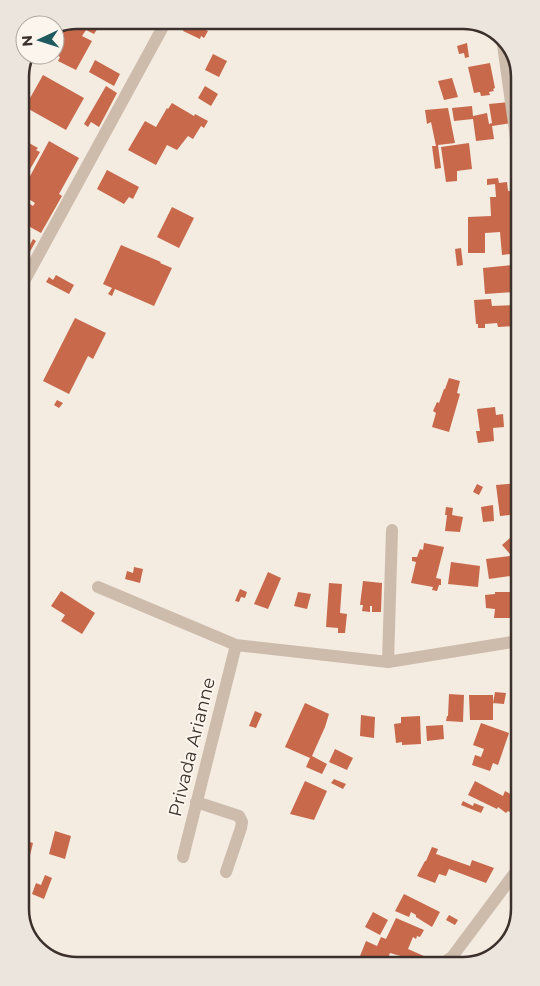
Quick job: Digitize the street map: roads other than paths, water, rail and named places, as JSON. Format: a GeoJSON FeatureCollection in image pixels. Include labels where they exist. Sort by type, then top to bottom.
{"type":"FeatureCollection","features":[{"type":"Feature","properties":{"kind":"street"},"geometry":{"type":"LineString","coordinates":[[29,272],[162,29]]}},
{"type":"Feature","properties":{"kind":"street"},"geometry":{"type":"LineString","coordinates":[[504,52],[511,102]]}},
{"type":"Feature","properties":{"kind":"street"},"geometry":{"type":"LineString","coordinates":[[388,662],[392,530]]}},
{"type":"Feature","properties":{"kind":"street"},"geometry":{"type":"LineString","coordinates":[[98,587],[236,646],[388,662],[511,642]]}},
{"type":"Feature","properties":{"kind":"street","name":"Privada Arianne"},"geometry":{"type":"LineString","coordinates":[[183,857],[236,646]]}},
{"type":"Feature","properties":{"kind":"street"},"geometry":{"type":"LineString","coordinates":[[196,802],[239,816],[242,822],[226,872]]}},
{"type":"Feature","properties":{"kind":"street"},"geometry":{"type":"LineString","coordinates":[[452,957],[511,878]]}}]}
